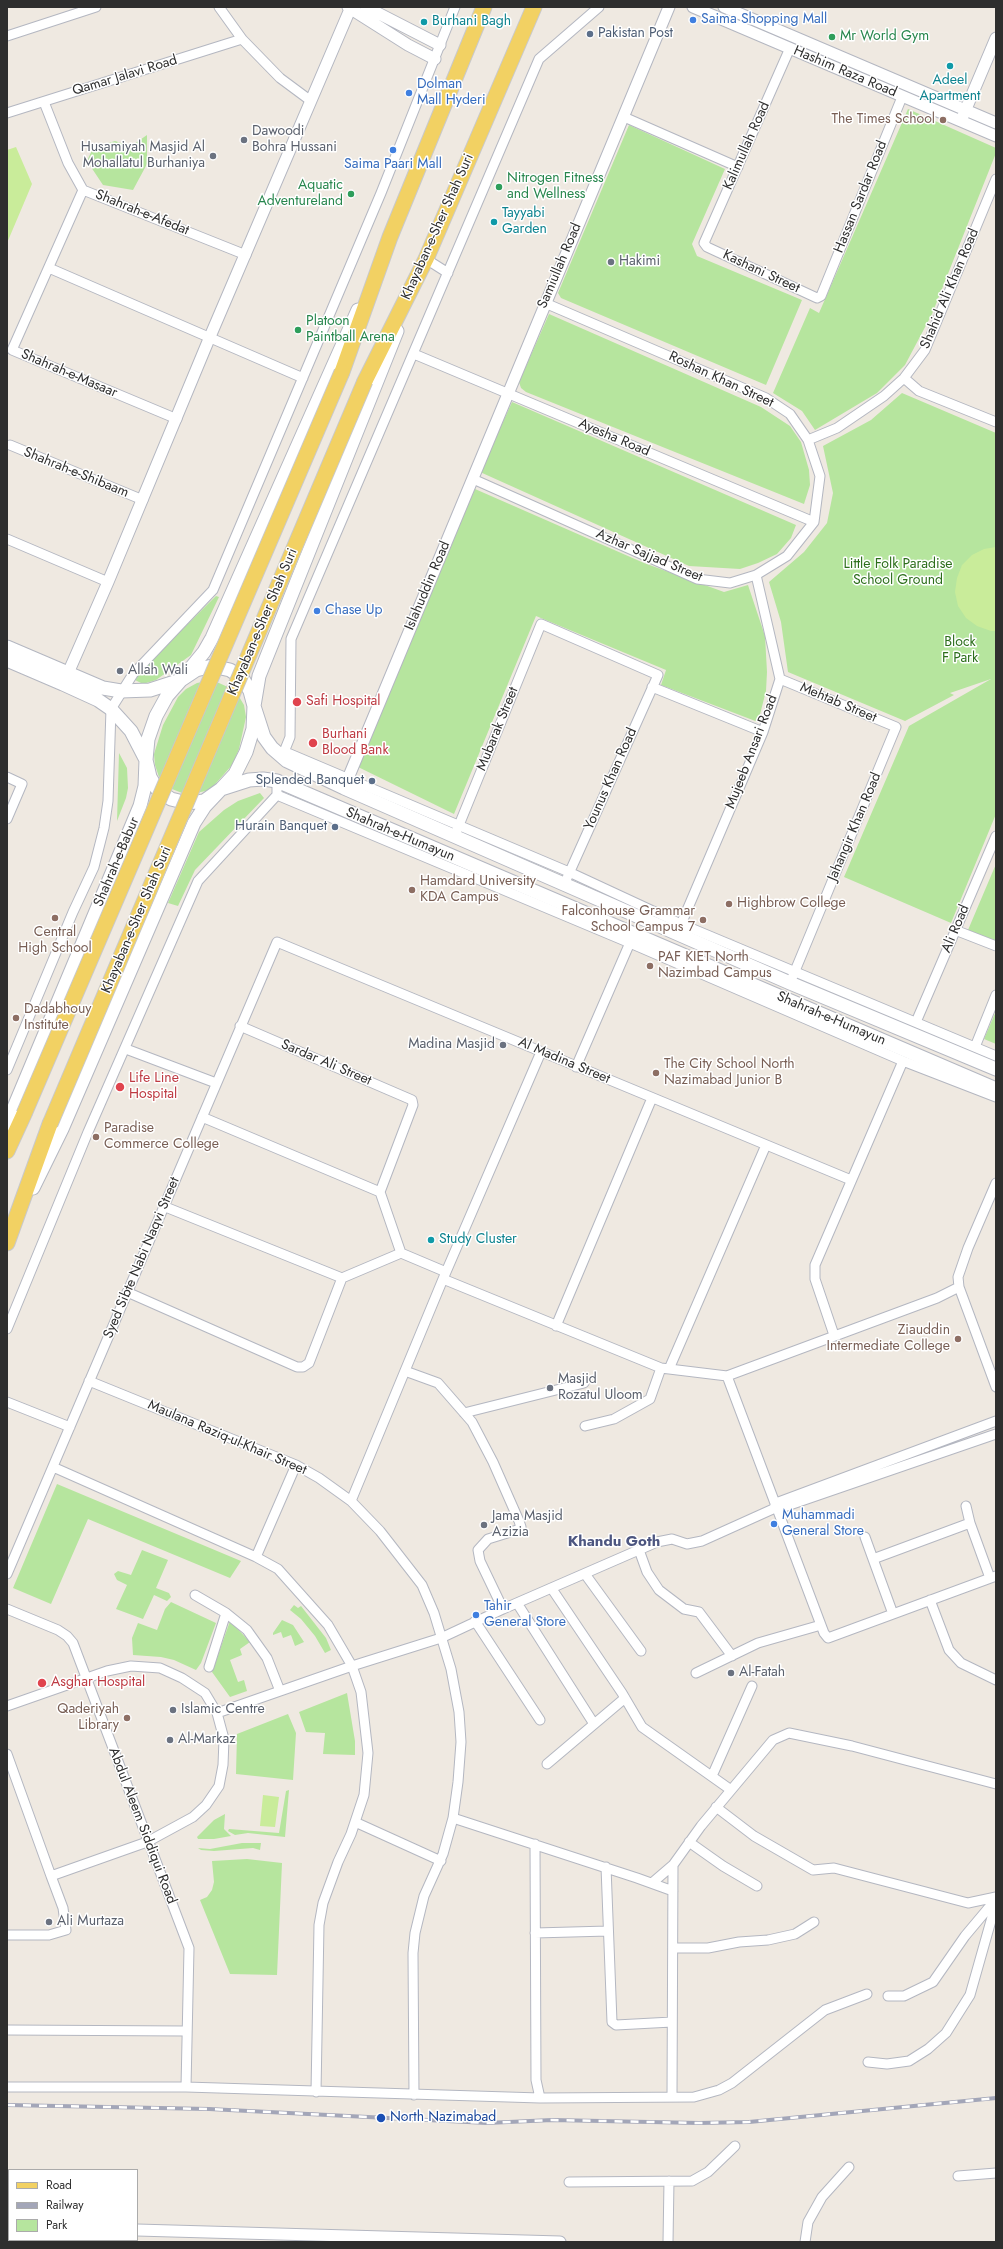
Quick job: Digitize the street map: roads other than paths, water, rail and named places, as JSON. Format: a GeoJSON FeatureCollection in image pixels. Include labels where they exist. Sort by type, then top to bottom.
{"type":"FeatureCollection","features":[{"type":"Feature","properties":{"kind":"main road","name":"Khayaban-e-Sher Shah Suri"},"geometry":{"type":"LineString","coordinates":[[7,1151],[342,372],[390,237],[484,7]]}},
{"type":"Feature","properties":{"kind":"main road","name":"Khayaban-e-Sher Shah Suri"},"geometry":{"type":"LineString","coordinates":[[7,1243],[16,1222],[50,1124],[365,381],[424,264],[534,7]]}},
{"type":"Feature","properties":{"kind":"main road"},"geometry":{"type":"LineString","coordinates":[[221,789],[204,801],[187,803],[171,799],[157,789],[150,777],[146,760],[148,739],[156,716],[167,696],[204,652],[212,638],[390,237]]}},
{"type":"Feature","properties":{"kind":"main road"},"geometry":{"type":"LineString","coordinates":[[16,1222],[62,1129],[194,823],[205,806],[235,774],[246,752],[253,729],[254,706],[263,662],[424,264]]}},
{"type":"Feature","properties":{"kind":"main road","name":"Shahrah-e-Babur"},"geometry":{"type":"LineString","coordinates":[[7,647],[65,678],[111,709],[132,731],[146,760],[145,786],[140,806],[7,1124]]}},
{"type":"Feature","properties":{"kind":"main road","name":"Shahrah-e-Babur"},"geometry":{"type":"LineString","coordinates":[[7,660],[65,678],[120,691],[150,690],[181,680]]}},
{"type":"Feature","properties":{"kind":"main road"},"geometry":{"type":"LineString","coordinates":[[181,680],[196,670],[212,666],[230,670],[243,679],[250,691],[254,706]]}},
{"type":"Feature","properties":{"kind":"main road","name":"Shahrah-e-Humayun"},"geometry":{"type":"LineString","coordinates":[[254,706],[264,736],[284,756],[567,878],[996,1069]]}},
{"type":"Feature","properties":{"kind":"main road"},"geometry":{"type":"LineString","coordinates":[[277,781],[284,756]]}},
{"type":"Feature","properties":{"kind":"main road","name":"Shahrah-e-Humayun"},"geometry":{"type":"LineString","coordinates":[[221,789],[249,780],[263,779],[277,781],[445,854],[632,939],[996,1089]]}},
{"type":"Feature","properties":{"kind":"main road"},"geometry":{"type":"LineString","coordinates":[[445,854],[457,830]]}},
{"type":"Feature","properties":{"kind":"street"},"geometry":{"type":"LineString","coordinates":[[7,36],[96,7]]}},
{"type":"Feature","properties":{"kind":"street"},"geometry":{"type":"LineString","coordinates":[[219,7],[242,40],[280,78],[311,101]]}},
{"type":"Feature","properties":{"kind":"street"},"geometry":{"type":"LineString","coordinates":[[366,7],[440,45]]}},
{"type":"Feature","properties":{"kind":"street"},"geometry":{"type":"LineString","coordinates":[[7,1070],[73,912],[94,867],[104,828],[108,801],[111,709],[120,691],[133,674],[213,590],[382,193],[456,7]]}},
{"type":"Feature","properties":{"kind":"street"},"geometry":{"type":"LineString","coordinates":[[284,756],[290,737],[291,639],[539,59],[599,7]]}},
{"type":"Feature","properties":{"kind":"street","name":"Samiullah Road"},"geometry":{"type":"LineString","coordinates":[[509,393],[545,303],[669,7]]}},
{"type":"Feature","properties":{"kind":"street","name":"Hashim Raza Road"},"geometry":{"type":"LineString","coordinates":[[693,7],[960,122],[996,136]]}},
{"type":"Feature","properties":{"kind":"street","name":"Hashim Raza Road"},"geometry":{"type":"LineString","coordinates":[[724,7],[736,9],[996,123]]}},
{"type":"Feature","properties":{"kind":"street"},"geometry":{"type":"LineString","coordinates":[[65,678],[143,500],[209,339],[350,8],[408,46],[435,59]]}},
{"type":"Feature","properties":{"kind":"street"},"geometry":{"type":"LineString","coordinates":[[731,24],[736,9]]}},
{"type":"Feature","properties":{"kind":"street"},"geometry":{"type":"LineString","coordinates":[[960,122],[996,38]]}},
{"type":"Feature","properties":{"kind":"street","name":"Qamar Jalavi Road"},"geometry":{"type":"LineString","coordinates":[[7,113],[242,40]]}},
{"type":"Feature","properties":{"kind":"street","name":"Kalimullah Road"},"geometry":{"type":"LineString","coordinates":[[704,243],[790,48]]}},
{"type":"Feature","properties":{"kind":"street","name":"Hassan Sardar Road"},"geometry":{"type":"LineString","coordinates":[[820,298],[902,97]]}},
{"type":"Feature","properties":{"kind":"street","name":"Shahrah-e-Afedat"},"geometry":{"type":"LineString","coordinates":[[44,102],[68,163],[83,190],[246,254]]}},
{"type":"Feature","properties":{"kind":"street"},"geometry":{"type":"LineString","coordinates":[[624,117],[738,167]]}},
{"type":"Feature","properties":{"kind":"street","name":"Shahid Ali Khan Road"},"geometry":{"type":"LineString","coordinates":[[808,440],[837,428],[884,396],[904,378],[926,350],[996,179]]}},
{"type":"Feature","properties":{"kind":"street","name":"Shahrah-e-Masaar"},"geometry":{"type":"LineString","coordinates":[[83,190],[12,350],[177,419]]}},
{"type":"Feature","properties":{"kind":"street","name":"Kashani Street"},"geometry":{"type":"LineString","coordinates":[[704,243],[706,247],[820,298]]}},
{"type":"Feature","properties":{"kind":"street"},"geometry":{"type":"LineString","coordinates":[[424,264],[448,273]]}},
{"type":"Feature","properties":{"kind":"street"},"geometry":{"type":"LineString","coordinates":[[49,268],[209,339],[303,378]]}},
{"type":"Feature","properties":{"kind":"street","name":"Roshan Khan Street"},"geometry":{"type":"LineString","coordinates":[[545,303],[766,398],[790,414],[808,440],[820,476],[814,522]]}},
{"type":"Feature","properties":{"kind":"street","name":"Ayesha Road"},"geometry":{"type":"LineString","coordinates":[[414,354],[814,522]]}},
{"type":"Feature","properties":{"kind":"street"},"geometry":{"type":"LineString","coordinates":[[904,378],[919,391],[996,422]]}},
{"type":"Feature","properties":{"kind":"street","name":"Islahuddin Road"},"geometry":{"type":"LineString","coordinates":[[346,783],[509,393]]}},
{"type":"Feature","properties":{"kind":"street","name":"Shahrah-e-Shibaam"},"geometry":{"type":"LineString","coordinates":[[10,445],[143,500]]}},
{"type":"Feature","properties":{"kind":"street","name":"Azhar Sajjad Street"},"geometry":{"type":"LineString","coordinates":[[473,479],[697,579],[730,583],[756,574],[787,556],[814,522]]}},
{"type":"Feature","properties":{"kind":"street"},"geometry":{"type":"LineString","coordinates":[[7,539],[108,582]]}},
{"type":"Feature","properties":{"kind":"street","name":"Mujeeb Ansari Road"},"geometry":{"type":"LineString","coordinates":[[679,928],[763,732],[780,679],[756,574]]}},
{"type":"Feature","properties":{"kind":"street","name":"Younus Khan Road"},"geometry":{"type":"LineString","coordinates":[[541,624],[658,675],[567,878]]}},
{"type":"Feature","properties":{"kind":"street","name":"Mubarak Street"},"geometry":{"type":"LineString","coordinates":[[457,830],[541,624]]}},
{"type":"Feature","properties":{"kind":"street","name":"Mehtab Street"},"geometry":{"type":"LineString","coordinates":[[780,679],[896,727]]}},
{"type":"Feature","properties":{"kind":"street"},"geometry":{"type":"LineString","coordinates":[[652,687],[763,732]]}},
{"type":"Feature","properties":{"kind":"street","name":"Jahangir Khan Road"},"geometry":{"type":"LineString","coordinates":[[792,977],[896,727]]}},
{"type":"Feature","properties":{"kind":"street"},"geometry":{"type":"LineString","coordinates":[[7,777],[22,784],[7,819]]}},
{"type":"Feature","properties":{"kind":"street"},"geometry":{"type":"LineString","coordinates":[[7,1329],[88,1132],[126,1049],[198,881],[277,795],[277,781]]}},
{"type":"Feature","properties":{"kind":"street"},"geometry":{"type":"LineString","coordinates":[[277,795],[632,939],[903,1061],[996,1097]]}},
{"type":"Feature","properties":{"kind":"street","name":"Ali Road"},"geometry":{"type":"LineString","coordinates":[[916,1022],[996,836]]}},
{"type":"Feature","properties":{"kind":"street"},"geometry":{"type":"LineString","coordinates":[[955,930],[996,946]]}},
{"type":"Feature","properties":{"kind":"street"},"geometry":{"type":"LineString","coordinates":[[576,1067],[632,939]]}},
{"type":"Feature","properties":{"kind":"street","name":"Al Madina Street"},"geometry":{"type":"LineString","coordinates":[[277,942],[851,1180]]}},
{"type":"Feature","properties":{"kind":"street","name":"Syed Sibte Nabi Naqvi Street"},"geometry":{"type":"LineString","coordinates":[[7,1574],[277,942]]}},
{"type":"Feature","properties":{"kind":"street"},"geometry":{"type":"LineString","coordinates":[[792,977],[916,1022],[996,1056]]}},
{"type":"Feature","properties":{"kind":"street"},"geometry":{"type":"LineString","coordinates":[[975,1047],[996,996]]}},
{"type":"Feature","properties":{"kind":"street","name":"Sardar Ali Street"},"geometry":{"type":"LineString","coordinates":[[240,1026],[412,1100],[413,1104],[380,1192]]}},
{"type":"Feature","properties":{"kind":"street"},"geometry":{"type":"LineString","coordinates":[[126,1049],[216,1083]]}},
{"type":"Feature","properties":{"kind":"street"},"geometry":{"type":"LineString","coordinates":[[351,1502],[445,1275],[542,1052]]}},
{"type":"Feature","properties":{"kind":"street"},"geometry":{"type":"LineString","coordinates":[[834,1335],[814,1272],[851,1180],[903,1061]]}},
{"type":"Feature","properties":{"kind":"street"},"geometry":{"type":"LineString","coordinates":[[556,1326],[652,1098]]}},
{"type":"Feature","properties":{"kind":"street"},"geometry":{"type":"LineString","coordinates":[[202,1117],[380,1192],[400,1253],[556,1326],[665,1369],[726,1376],[937,1298],[959,1287]]}},
{"type":"Feature","properties":{"kind":"street"},"geometry":{"type":"LineString","coordinates":[[585,1426],[614,1419],[650,1399],[766,1145]]}},
{"type":"Feature","properties":{"kind":"street"},"geometry":{"type":"LineString","coordinates":[[996,1183],[960,1267],[959,1287],[996,1387]]}},
{"type":"Feature","properties":{"kind":"street"},"geometry":{"type":"LineString","coordinates":[[164,1206],[342,1278],[400,1253]]}},
{"type":"Feature","properties":{"kind":"street"},"geometry":{"type":"LineString","coordinates":[[127,1292],[296,1367],[303,1367],[309,1363],[342,1278]]}},
{"type":"Feature","properties":{"kind":"street"},"geometry":{"type":"LineString","coordinates":[[405,1371],[438,1384],[472,1422],[493,1462],[521,1527],[517,1530],[488,1539],[478,1550],[480,1561],[503,1609]]}},
{"type":"Feature","properties":{"kind":"street"},"geometry":{"type":"LineString","coordinates":[[726,1376],[775,1507],[821,1625],[828,1638],[993,1577],[970,1523],[966,1506]]}},
{"type":"Feature","properties":{"kind":"street","name":"Maulana Raziq-ul-Khair Street"},"geometry":{"type":"LineString","coordinates":[[90,1381],[296,1465],[319,1478],[351,1502],[380,1531],[422,1586],[434,1613],[451,1669],[459,1712],[461,1742],[458,1782],[453,1818],[441,1861],[424,1896],[415,1933],[413,1953],[414,2095]]}},
{"type":"Feature","properties":{"kind":"street"},"geometry":{"type":"LineString","coordinates":[[464,1413],[584,1383]]}},
{"type":"Feature","properties":{"kind":"street"},"geometry":{"type":"LineString","coordinates":[[7,1402],[70,1427]]}},
{"type":"Feature","properties":{"kind":"street"},"geometry":{"type":"LineString","coordinates":[[217,1713],[352,1666],[441,1638],[475,1621],[552,1589],[639,1550],[672,1539],[687,1544],[702,1541],[775,1507],[996,1421]]}},
{"type":"Feature","properties":{"kind":"street"},"geometry":{"type":"LineString","coordinates":[[775,1507],[996,1434]]}},
{"type":"Feature","properties":{"kind":"street"},"geometry":{"type":"LineString","coordinates":[[256,1557],[296,1465]]}},
{"type":"Feature","properties":{"kind":"street"},"geometry":{"type":"LineString","coordinates":[[53,1467],[256,1557],[278,1569],[304,1596],[328,1625],[352,1666],[361,1692],[368,1753],[364,1795],[323,1903],[319,1925],[316,2092]]}},
{"type":"Feature","properties":{"kind":"street"},"geometry":{"type":"LineString","coordinates":[[873,1559],[970,1523]]}},
{"type":"Feature","properties":{"kind":"street"},"geometry":{"type":"LineString","coordinates":[[865,1537],[893,1614]]}},
{"type":"Feature","properties":{"kind":"street"},"geometry":{"type":"LineString","coordinates":[[639,1550],[647,1572],[659,1590],[684,1609],[699,1612],[732,1656]]}},
{"type":"Feature","properties":{"kind":"street"},"geometry":{"type":"LineString","coordinates":[[585,1574],[641,1650]]}},
{"type":"Feature","properties":{"kind":"street"},"geometry":{"type":"LineString","coordinates":[[552,1589],[625,1698],[642,1727],[731,1790]]}},
{"type":"Feature","properties":{"kind":"street"},"geometry":{"type":"LineString","coordinates":[[195,1595],[226,1613],[247,1630],[258,1644],[280,1691]]}},
{"type":"Feature","properties":{"kind":"street"},"geometry":{"type":"LineString","coordinates":[[930,1600],[949,1650],[961,1663],[996,1680]]}},
{"type":"Feature","properties":{"kind":"street"},"geometry":{"type":"LineString","coordinates":[[517,1603],[594,1724]]}},
{"type":"Feature","properties":{"kind":"street","name":"Abdul Aleem Siddiqui Road"},"geometry":{"type":"LineString","coordinates":[[7,1609],[58,1630],[67,1636],[72,1643],[147,1842],[189,1948],[186,2031],[186,2087]]}},
{"type":"Feature","properties":{"kind":"street"},"geometry":{"type":"LineString","coordinates":[[209,1667],[226,1613]]}},
{"type":"Feature","properties":{"kind":"street"},"geometry":{"type":"LineString","coordinates":[[475,1621],[540,1720]]}},
{"type":"Feature","properties":{"kind":"street"},"geometry":{"type":"LineString","coordinates":[[696,1674],[758,1643],[821,1625]]}},
{"type":"Feature","properties":{"kind":"street"},"geometry":{"type":"LineString","coordinates":[[7,1706],[86,1679],[131,1666],[160,1668],[182,1678],[205,1693],[217,1713],[224,1739],[223,1765],[219,1786],[206,1805],[193,1818],[147,1842],[51,1876]]}},
{"type":"Feature","properties":{"kind":"street"},"geometry":{"type":"LineString","coordinates":[[712,1776],[752,1686]]}},
{"type":"Feature","properties":{"kind":"street"},"geometry":{"type":"LineString","coordinates":[[547,1764],[625,1698]]}},
{"type":"Feature","properties":{"kind":"street"},"geometry":{"type":"LineString","coordinates":[[652,1883],[673,1865],[716,1807],[773,1740],[789,1733],[852,1746],[996,1784]]}},
{"type":"Feature","properties":{"kind":"street"},"geometry":{"type":"LineString","coordinates":[[7,1754],[63,1908],[66,1930],[49,1935],[7,1935]]}},
{"type":"Feature","properties":{"kind":"street"},"geometry":{"type":"LineString","coordinates":[[716,1807],[754,1836],[813,1870],[834,1868],[968,1903],[996,1898]]}},
{"type":"Feature","properties":{"kind":"street"},"geometry":{"type":"LineString","coordinates":[[453,1818],[606,1867],[673,1891]]}},
{"type":"Feature","properties":{"kind":"street"},"geometry":{"type":"LineString","coordinates":[[355,1822],[441,1861]]}},
{"type":"Feature","properties":{"kind":"street"},"geometry":{"type":"LineString","coordinates":[[689,1842],[723,1866],[757,1886]]}},
{"type":"Feature","properties":{"kind":"street"},"geometry":{"type":"LineString","coordinates":[[534,1844],[536,2080],[540,2098]]}},
{"type":"Feature","properties":{"kind":"street"},"geometry":{"type":"LineString","coordinates":[[672,2097],[673,1865]]}},
{"type":"Feature","properties":{"kind":"street"},"geometry":{"type":"LineString","coordinates":[[606,1867],[612,2022],[616,2025],[672,2022]]}},
{"type":"Feature","properties":{"kind":"street"},"geometry":{"type":"LineString","coordinates":[[888,1996],[904,1996],[933,1982],[965,1936],[996,1898]]}},
{"type":"Feature","properties":{"kind":"street"},"geometry":{"type":"LineString","coordinates":[[868,2062],[887,2064],[909,2061],[928,2050],[946,2033],[970,1995],[996,1903]]}},
{"type":"Feature","properties":{"kind":"street"},"geometry":{"type":"LineString","coordinates":[[673,1948],[708,1948],[739,1942],[768,1940],[795,1934],[814,1922]]}},
{"type":"Feature","properties":{"kind":"street"},"geometry":{"type":"LineString","coordinates":[[535,1932],[608,1931]]}},
{"type":"Feature","properties":{"kind":"street"},"geometry":{"type":"LineString","coordinates":[[7,2087],[186,2087],[540,2098],[694,2097],[719,2090],[732,2083],[825,2010],[867,1994]]}},
{"type":"Feature","properties":{"kind":"street"},"geometry":{"type":"LineString","coordinates":[[7,2030],[186,2031]]}},
{"type":"Feature","properties":{"kind":"street"},"geometry":{"type":"LineString","coordinates":[[569,2182],[692,2181],[708,2172],[735,2146]]}},
{"type":"Feature","properties":{"kind":"street"},"geometry":{"type":"LineString","coordinates":[[805,2242],[808,2222],[822,2197],[849,2167]]}},
{"type":"Feature","properties":{"kind":"street"},"geometry":{"type":"LineString","coordinates":[[958,2176],[996,2173]]}},
{"type":"Feature","properties":{"kind":"street"},"geometry":{"type":"LineString","coordinates":[[668,2242],[670,2181]]}},
{"type":"Feature","properties":{"kind":"street"},"geometry":{"type":"LineString","coordinates":[[138,2230],[560,2242]]}},
{"type":"Feature","properties":{"kind":"railway"},"geometry":{"type":"LineString","coordinates":[[7,2105],[209,2109],[487,2123],[552,2120],[699,2123],[749,2122],[996,2098]]}},
{"type":"Feature","properties":{"kind":"place","name":"Saima Shopping Mall"},"geometry":{"type":"Point","coordinates":[693,20]}},
{"type":"Feature","properties":{"kind":"place","name":"Burhani Bagh"},"geometry":{"type":"Point","coordinates":[424,22]}},
{"type":"Feature","properties":{"kind":"place","name":"Pakistan Post"},"geometry":{"type":"Point","coordinates":[590,34]}},
{"type":"Feature","properties":{"kind":"place","name":"Mr World Gym"},"geometry":{"type":"Point","coordinates":[832,37]}},
{"type":"Feature","properties":{"kind":"place","name":"Adeel Apartment"},"geometry":{"type":"Point","coordinates":[950,66]}},
{"type":"Feature","properties":{"kind":"place","name":"Dolman Mall Hyderi"},"geometry":{"type":"Point","coordinates":[409,93]}},
{"type":"Feature","properties":{"kind":"place","name":"The Times School"},"geometry":{"type":"Point","coordinates":[943,120]}},
{"type":"Feature","properties":{"kind":"place","name":"Dawoodi Bohra Hussani"},"geometry":{"type":"Point","coordinates":[244,140]}},
{"type":"Feature","properties":{"kind":"place","name":"Saima Paari Mall"},"geometry":{"type":"Point","coordinates":[393,150]}},
{"type":"Feature","properties":{"kind":"place","name":"Husamiyah Masjid Al Mohallatul Burhaniya"},"geometry":{"type":"Point","coordinates":[213,156]}},
{"type":"Feature","properties":{"kind":"place","name":"Nitrogen Fitness and Wellness"},"geometry":{"type":"Point","coordinates":[499,187]}},
{"type":"Feature","properties":{"kind":"place","name":"Aquatic Adventureland"},"geometry":{"type":"Point","coordinates":[351,194]}},
{"type":"Feature","properties":{"kind":"place","name":"Tayyabi Garden"},"geometry":{"type":"Point","coordinates":[494,222]}},
{"type":"Feature","properties":{"kind":"place","name":"Hakimi"},"geometry":{"type":"Point","coordinates":[611,262]}},
{"type":"Feature","properties":{"kind":"place","name":"Platoon Paintball Arena"},"geometry":{"type":"Point","coordinates":[298,330]}},
{"type":"Feature","properties":{"kind":"place","name":"Chase Up"},"geometry":{"type":"Point","coordinates":[317,611]}},
{"type":"Feature","properties":{"kind":"place","name":"Allah Wali"},"geometry":{"type":"Point","coordinates":[120,671]}},
{"type":"Feature","properties":{"kind":"place","name":"Safi Hospital"},"geometry":{"type":"Point","coordinates":[297,702]}},
{"type":"Feature","properties":{"kind":"place","name":"Burhani Blood Bank"},"geometry":{"type":"Point","coordinates":[313,743]}},
{"type":"Feature","properties":{"kind":"place","name":"Splended Banquet"},"geometry":{"type":"Point","coordinates":[372,781]}},
{"type":"Feature","properties":{"kind":"place","name":"Hurain Banquet"},"geometry":{"type":"Point","coordinates":[335,827]}},
{"type":"Feature","properties":{"kind":"place","name":"Hamdard University KDA Campus"},"geometry":{"type":"Point","coordinates":[412,890]}},
{"type":"Feature","properties":{"kind":"place","name":"Highbrow College"},"geometry":{"type":"Point","coordinates":[729,904]}},
{"type":"Feature","properties":{"kind":"place","name":"Central High School"},"geometry":{"type":"Point","coordinates":[55,918]}},
{"type":"Feature","properties":{"kind":"place","name":"Falconhouse Grammar School Campus 7"},"geometry":{"type":"Point","coordinates":[703,920]}},
{"type":"Feature","properties":{"kind":"place","name":"PAF KIET North Nazimbad Campus"},"geometry":{"type":"Point","coordinates":[650,966]}},
{"type":"Feature","properties":{"kind":"place","name":"Dadabhouy Institute"},"geometry":{"type":"Point","coordinates":[16,1018]}},
{"type":"Feature","properties":{"kind":"place","name":"Madina Masjid"},"geometry":{"type":"Point","coordinates":[503,1045]}},
{"type":"Feature","properties":{"kind":"place","name":"The City School North Nazimabad Junior B"},"geometry":{"type":"Point","coordinates":[656,1073]}},
{"type":"Feature","properties":{"kind":"place","name":"Life Line Hospital"},"geometry":{"type":"Point","coordinates":[120,1087]}},
{"type":"Feature","properties":{"kind":"place","name":"Paradise Commerce College"},"geometry":{"type":"Point","coordinates":[96,1137]}},
{"type":"Feature","properties":{"kind":"place","name":"Study Cluster"},"geometry":{"type":"Point","coordinates":[431,1240]}},
{"type":"Feature","properties":{"kind":"place","name":"Ziauddin Intermediate College"},"geometry":{"type":"Point","coordinates":[958,1339]}},
{"type":"Feature","properties":{"kind":"place","name":"Masjid Rozatul Uloom"},"geometry":{"type":"Point","coordinates":[550,1388]}},
{"type":"Feature","properties":{"kind":"place","name":"Muhammadi General Store"},"geometry":{"type":"Point","coordinates":[774,1524]}},
{"type":"Feature","properties":{"kind":"place","name":"Jama Masjid Azizia"},"geometry":{"type":"Point","coordinates":[484,1525]}},
{"type":"Feature","properties":{"kind":"place","name":"Tahir General Store"},"geometry":{"type":"Point","coordinates":[476,1615]}},
{"type":"Feature","properties":{"kind":"place","name":"Al-Fatah"},"geometry":{"type":"Point","coordinates":[731,1673]}},
{"type":"Feature","properties":{"kind":"place","name":"Asghar Hospital"},"geometry":{"type":"Point","coordinates":[42,1683]}},
{"type":"Feature","properties":{"kind":"place","name":"Islamic Centre"},"geometry":{"type":"Point","coordinates":[173,1710]}},
{"type":"Feature","properties":{"kind":"place","name":"Qaderiyah Library"},"geometry":{"type":"Point","coordinates":[127,1718]}},
{"type":"Feature","properties":{"kind":"place","name":"Al-Markaz"},"geometry":{"type":"Point","coordinates":[170,1740]}},
{"type":"Feature","properties":{"kind":"place","name":"Ali Murtaza"},"geometry":{"type":"Point","coordinates":[49,1922]}},
{"type":"Feature","properties":{"kind":"place","name":"North Nazimabad"},"geometry":{"type":"Point","coordinates":[381,2118]}},
{"type":"Feature","properties":{"kind":"district","name":"Khandu Goth"},"geometry":{"type":"Point","coordinates":[614,1542]}},
{"type":"Feature","properties":{"kind":"park label","name":"Little Folk Paradise School Ground"},"geometry":{"type":"Point","coordinates":[898,574]}},
{"type":"Feature","properties":{"kind":"park label","name":"Block F Park"},"geometry":{"type":"Point","coordinates":[960,652]}}]}
